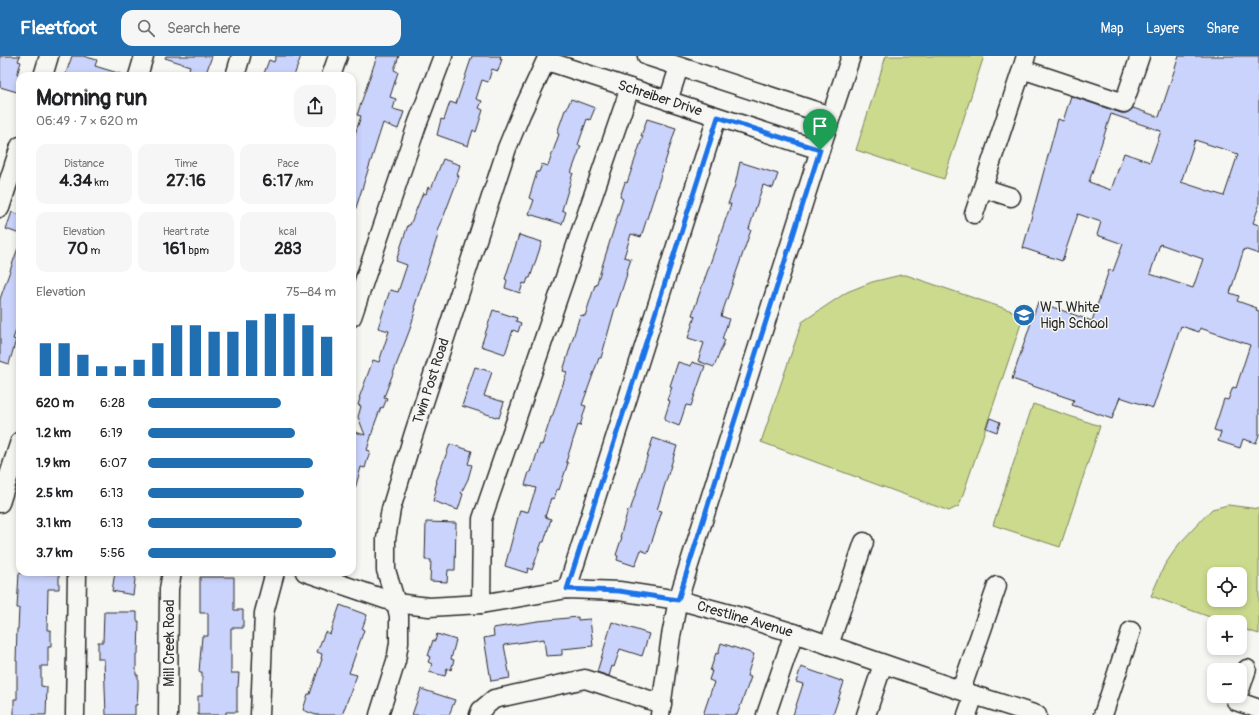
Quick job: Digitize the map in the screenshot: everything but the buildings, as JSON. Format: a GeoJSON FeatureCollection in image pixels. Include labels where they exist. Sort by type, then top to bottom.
{"type":"FeatureCollection","features":[{"type":"Feature","properties":{"kind":"street"},"geometry":{"type":"LineString","coordinates":[[44,72],[49,56]]}},
{"type":"Feature","properties":{"kind":"street"},"geometry":{"type":"LineString","coordinates":[[139,72],[144,56]]}},
{"type":"Feature","properties":{"kind":"street"},"geometry":{"type":"LineString","coordinates":[[236,72],[241,56]]}},
{"type":"Feature","properties":{"kind":"street"},"geometry":{"type":"LineString","coordinates":[[332,72],[338,56]]}},
{"type":"Feature","properties":{"kind":"street"},"geometry":{"type":"LineString","coordinates":[[356,305],[417,125],[443,56]]}},
{"type":"Feature","properties":{"kind":"street"},"geometry":{"type":"LineString","coordinates":[[647,56],[831,116]]}},
{"type":"Feature","properties":{"kind":"street"},"geometry":{"type":"LineString","coordinates":[[479,715],[481,710],[494,699],[585,679],[661,710],[671,636],[678,600],[851,56]]}},
{"type":"Feature","properties":{"kind":"street"},"geometry":{"type":"LineString","coordinates":[[974,214],[1024,63],[1124,103],[1140,56]]}},
{"type":"Feature","properties":{"kind":"street","name":"Schreiber Drive"},"geometry":{"type":"LineString","coordinates":[[547,58],[668,101],[820,150]]}},
{"type":"Feature","properties":{"kind":"street","name":"Twin Post Road"},"geometry":{"type":"LineString","coordinates":[[379,715],[396,661],[399,643],[399,616],[386,570],[386,539],[391,509],[413,436],[507,148],[547,58]]}},
{"type":"Feature","properties":{"kind":"street"},"geometry":{"type":"LineString","coordinates":[[668,101],[679,67]]}},
{"type":"Feature","properties":{"kind":"street"},"geometry":{"type":"LineString","coordinates":[[481,604],[482,519],[630,88]]}},
{"type":"Feature","properties":{"kind":"street"},"geometry":{"type":"LineString","coordinates":[[567,589],[718,117]]}},
{"type":"Feature","properties":{"kind":"street"},"geometry":{"type":"LineString","coordinates":[[0,208],[16,158]]}},
{"type":"Feature","properties":{"kind":"street"},"geometry":{"type":"LineString","coordinates":[[983,188],[1011,197]]}},
{"type":"Feature","properties":{"kind":"street"},"geometry":{"type":"LineString","coordinates":[[0,503],[16,455]]}},
{"type":"Feature","properties":{"kind":"street"},"geometry":{"type":"LineString","coordinates":[[829,646],[864,542]]}},
{"type":"Feature","properties":{"kind":"street"},"geometry":{"type":"LineString","coordinates":[[75,715],[77,576]]}},
{"type":"Feature","properties":{"kind":"street","name":"Mill Creek Road"},"geometry":{"type":"LineString","coordinates":[[168,715],[169,589],[171,576]]}},
{"type":"Feature","properties":{"kind":"street"},"geometry":{"type":"LineString","coordinates":[[260,715],[264,613],[274,576]]}},
{"type":"Feature","properties":{"kind":"street","name":"Crestline Avenue"},"geometry":{"type":"LineString","coordinates":[[317,576],[396,603],[429,607],[481,604],[567,589],[619,591],[678,600],[794,633],[967,693],[1037,715]]}},
{"type":"Feature","properties":{"kind":"street"},"geometry":{"type":"LineString","coordinates":[[967,715],[967,693],[974,652],[996,586]]}},
{"type":"Feature","properties":{"kind":"street"},"geometry":{"type":"LineString","coordinates":[[1102,715],[1131,631]]}},
{"type":"Feature","properties":{"kind":"street"},"geometry":{"type":"LineString","coordinates":[[766,715],[794,633]]}},
{"type":"Feature","properties":{"kind":"street"},"geometry":{"type":"LineString","coordinates":[[866,715],[883,664]]}},
{"type":"Feature","properties":{"kind":"street"},"geometry":{"type":"LineString","coordinates":[[1242,703],[1259,709]]}},
{"type":"Feature","properties":{"kind":"green space"},"geometry":{"type":"Polygon","coordinates":[[[886,56],[984,56],[944,179],[856,150],[886,56]]]}},
{"type":"Feature","properties":{"kind":"green space"},"geometry":{"type":"Polygon","coordinates":[[[906,275],[1024,315],[959,506],[949,511],[761,442],[802,322],[847,292],[872,282],[906,275]]]}},
{"type":"Feature","properties":{"kind":"green space"},"geometry":{"type":"Polygon","coordinates":[[[1033,404],[1100,426],[1060,547],[993,525],[1033,404]]]}},
{"type":"Feature","properties":{"kind":"green space"},"geometry":{"type":"Polygon","coordinates":[[[1228,505],[1259,509],[1259,634],[1247,630],[1247,615],[1207,616],[1151,596],[1164,566],[1179,544],[1212,509],[1228,505]]]}},
{"type":"Feature","properties":{"kind":"place","name":"W T White High School"},"geometry":{"type":"Point","coordinates":[1024,315]}},
{"type":"Feature","properties":{"kind":"route"},"geometry":{"type":"LineString","coordinates":[[718,117],[820,150],[678,600],[619,591],[567,589],[718,117]]}}]}
